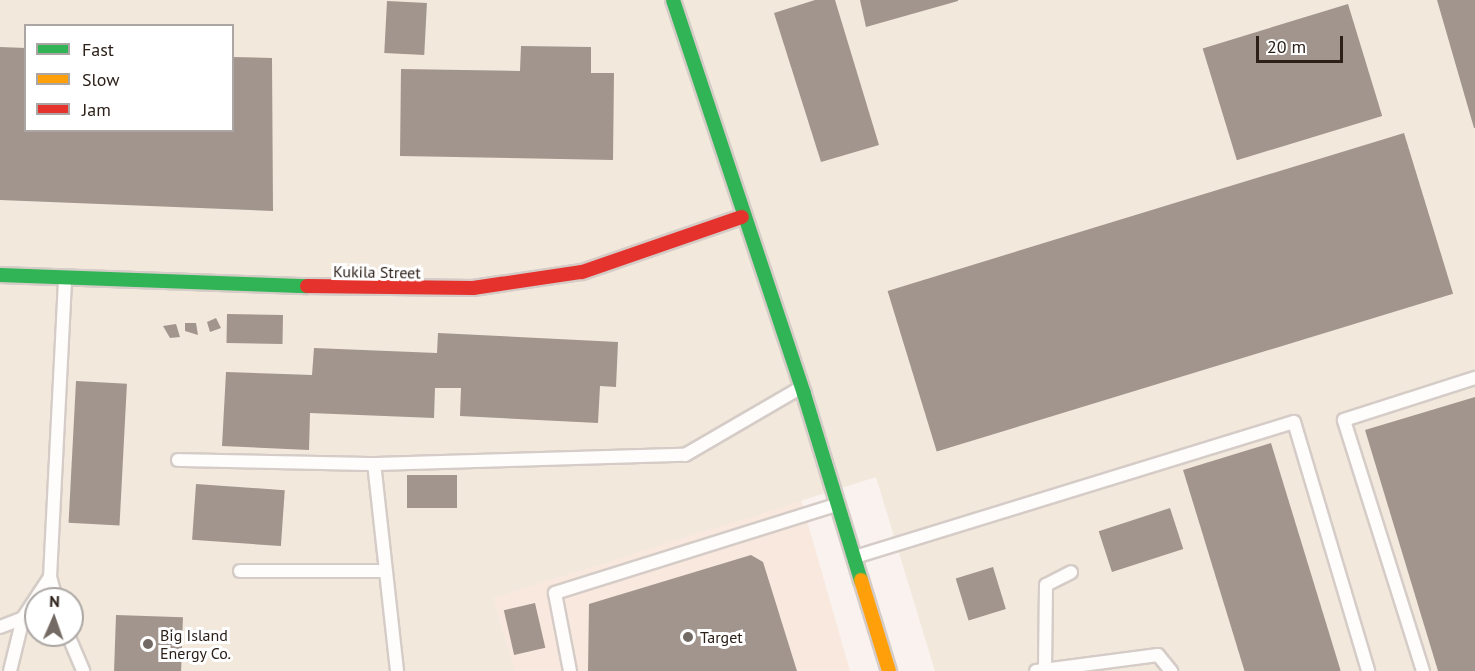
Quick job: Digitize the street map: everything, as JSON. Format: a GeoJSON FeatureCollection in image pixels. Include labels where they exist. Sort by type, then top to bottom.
{"type":"FeatureCollection","features":[{"type":"Feature","properties":{"kind":"street"},"geometry":{"type":"LineString","coordinates":[[673,0],[742,217],[801,387],[889,671]]}},
{"type":"Feature","properties":{"kind":"street","name":"Kukila Street"},"geometry":{"type":"LineString","coordinates":[[0,275],[412,290],[473,288],[582,272],[742,217]]}},
{"type":"Feature","properties":{"kind":"lane"},"geometry":{"type":"LineString","coordinates":[[53,587],[50,577],[65,278]]}},
{"type":"Feature","properties":{"kind":"lane"},"geometry":{"type":"LineString","coordinates":[[1423,671],[1344,420],[1475,378]]}},
{"type":"Feature","properties":{"kind":"lane"},"geometry":{"type":"LineString","coordinates":[[178,460],[374,464],[685,455],[801,387]]}},
{"type":"Feature","properties":{"kind":"lane"},"geometry":{"type":"LineString","coordinates":[[854,557],[1294,422],[1368,671]]}},
{"type":"Feature","properties":{"kind":"lane"},"geometry":{"type":"LineString","coordinates":[[374,464],[397,671]]}},
{"type":"Feature","properties":{"kind":"lane"},"geometry":{"type":"LineString","coordinates":[[570,671],[555,593],[837,504]]}},
{"type":"Feature","properties":{"kind":"lane"},"geometry":{"type":"LineString","coordinates":[[240,571],[385,571]]}},
{"type":"Feature","properties":{"kind":"lane"},"geometry":{"type":"LineString","coordinates":[[1071,572],[1046,585],[1040,669],[1158,655],[1171,671]]}},
{"type":"Feature","properties":{"kind":"lane"},"geometry":{"type":"LineString","coordinates":[[10,671],[23,618],[50,577]]}},
{"type":"Feature","properties":{"kind":"lane"},"geometry":{"type":"LineString","coordinates":[[0,627],[23,618]]}},
{"type":"Feature","properties":{"kind":"lane"},"geometry":{"type":"LineString","coordinates":[[73,647],[83,671]]}},
{"type":"Feature","properties":{"kind":"shaded area"},"geometry":{"type":"Polygon","coordinates":[[[0,0],[1475,0],[1475,671],[935,671],[876,477],[493,598],[515,671],[0,671],[0,0]]]}},
{"type":"Feature","properties":{"kind":"shaded area"},"geometry":{"type":"Polygon","coordinates":[[[801,500],[850,671],[515,671],[493,598],[801,500]]]}},
{"type":"Feature","properties":{"kind":"building"},"geometry":{"type":"Polygon","coordinates":[[[815,0],[835,0],[879,145],[821,162],[774,13],[815,0]]]}},
{"type":"Feature","properties":{"kind":"building"},"geometry":{"type":"Polygon","coordinates":[[[860,0],[958,0],[958,1],[866,27],[860,0]]]}},
{"type":"Feature","properties":{"kind":"building"},"geometry":{"type":"Polygon","coordinates":[[[1437,0],[1475,0],[1475,128],[1474,128],[1437,0]]]}},
{"type":"Feature","properties":{"kind":"building"},"geometry":{"type":"Polygon","coordinates":[[[387,1],[427,3],[424,55],[384,53],[387,1]]]}},
{"type":"Feature","properties":{"kind":"building"},"geometry":{"type":"Polygon","coordinates":[[[1348,4],[1382,116],[1237,160],[1203,48],[1348,4]]]}},
{"type":"Feature","properties":{"kind":"building"},"geometry":{"type":"Polygon","coordinates":[[[521,46],[591,47],[591,73],[614,73],[613,160],[400,156],[401,69],[520,71],[521,46]]]}},
{"type":"Feature","properties":{"kind":"building"},"geometry":{"type":"Polygon","coordinates":[[[0,47],[24,48],[24,132],[234,132],[234,57],[272,58],[273,211],[0,200],[0,47]]]}},
{"type":"Feature","properties":{"kind":"building"},"geometry":{"type":"Polygon","coordinates":[[[1404,133],[1453,294],[937,452],[888,291],[1404,133]]]}},
{"type":"Feature","properties":{"kind":"building"},"geometry":{"type":"Polygon","coordinates":[[[227,314],[283,315],[282,344],[226,343],[227,314]]]}},
{"type":"Feature","properties":{"kind":"building"},"geometry":{"type":"Polygon","coordinates":[[[216,318],[221,328],[210,332],[207,322],[216,318]]]}},
{"type":"Feature","properties":{"kind":"building"},"geometry":{"type":"Polygon","coordinates":[[[185,323],[196,323],[198,335],[185,331],[185,323]]]}},
{"type":"Feature","properties":{"kind":"building"},"geometry":{"type":"Polygon","coordinates":[[[176,324],[180,337],[170,338],[163,326],[176,324]]]}},
{"type":"Feature","properties":{"kind":"building"},"geometry":{"type":"Polygon","coordinates":[[[438,333],[618,342],[616,387],[600,386],[598,423],[460,416],[461,388],[435,388],[434,418],[310,413],[309,450],[222,446],[226,372],[312,375],[314,348],[437,353],[438,333]]]}},
{"type":"Feature","properties":{"kind":"building"},"geometry":{"type":"Polygon","coordinates":[[[76,381],[127,384],[119,525],[69,523],[76,381]]]}},
{"type":"Feature","properties":{"kind":"building"},"geometry":{"type":"Polygon","coordinates":[[[1475,397],[1475,671],[1438,671],[1365,430],[1475,397]]]}},
{"type":"Feature","properties":{"kind":"building"},"geometry":{"type":"Polygon","coordinates":[[[1271,443],[1341,671],[1245,671],[1183,470],[1271,443]]]}},
{"type":"Feature","properties":{"kind":"building"},"geometry":{"type":"Polygon","coordinates":[[[407,475],[457,475],[457,508],[407,508],[407,475]]]}},
{"type":"Feature","properties":{"kind":"building"},"geometry":{"type":"Polygon","coordinates":[[[196,484],[285,490],[281,546],[192,540],[196,484]]]}},
{"type":"Feature","properties":{"kind":"building"},"geometry":{"type":"Polygon","coordinates":[[[1170,508],[1183,549],[1112,572],[1099,531],[1170,508]]]}},
{"type":"Feature","properties":{"kind":"building","name":"Target"},"geometry":{"type":"Polygon","coordinates":[[[751,555],[763,562],[797,671],[588,671],[589,604],[751,555]]]}},
{"type":"Feature","properties":{"kind":"building"},"geometry":{"type":"Polygon","coordinates":[[[993,567],[1006,609],[969,620],[956,578],[993,567]]]}},
{"type":"Feature","properties":{"kind":"building"},"geometry":{"type":"Polygon","coordinates":[[[535,603],[545,648],[514,655],[504,610],[535,603]]]}},
{"type":"Feature","properties":{"kind":"building","name":"Big Island Energy Co."},"geometry":{"type":"Polygon","coordinates":[[[116,615],[183,617],[181,671],[114,671],[116,615]]]}},
{"type":"Feature","properties":{"kind":"traffic: fast"},"geometry":{"type":"LineString","coordinates":[[673,0],[804,394],[861,580]]}},
{"type":"Feature","properties":{"kind":"traffic: fast"},"geometry":{"type":"LineString","coordinates":[[0,275],[307,286]]}},
{"type":"Feature","properties":{"kind":"traffic: slow"},"geometry":{"type":"LineString","coordinates":[[861,580],[889,671]]}},
{"type":"Feature","properties":{"kind":"traffic: jam"},"geometry":{"type":"LineString","coordinates":[[307,286],[473,288],[582,272],[742,217]]}},
{"type":"Feature","properties":{"kind":"place","name":"Target"},"geometry":{"type":"Point","coordinates":[688,637]}},
{"type":"Feature","properties":{"kind":"place","name":"Big Island Energy Co."},"geometry":{"type":"Point","coordinates":[148,644]}}]}
